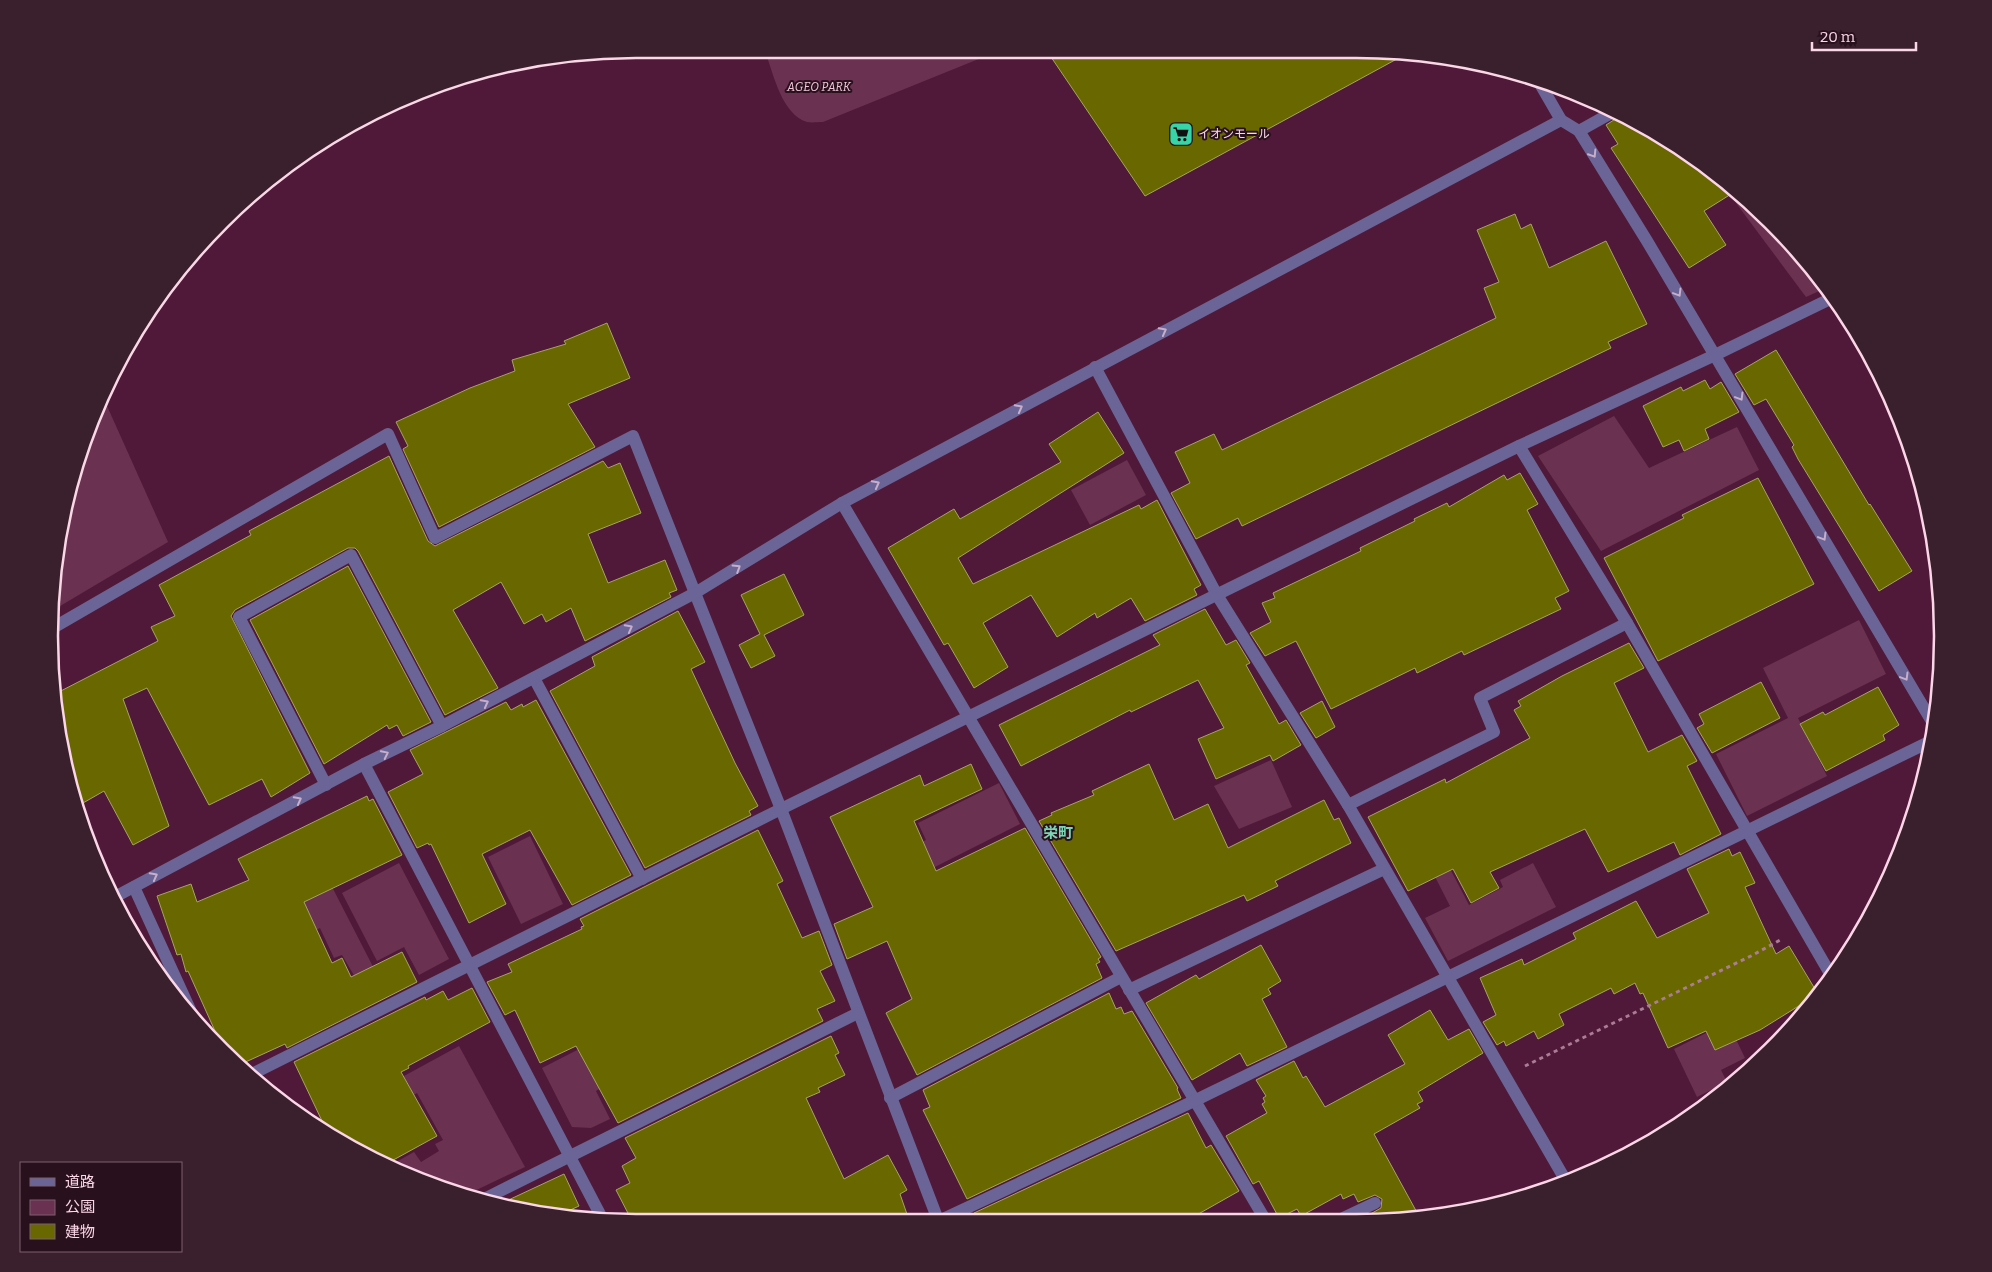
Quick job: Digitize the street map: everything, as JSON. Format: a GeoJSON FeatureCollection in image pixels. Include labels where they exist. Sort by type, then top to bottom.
{"type":"FeatureCollection","features":[{"type":"Feature","properties":{"kind":"street"},"geometry":{"type":"LineString","coordinates":[[1543,88],[1561,120],[1579,131],[1648,241],[1929,717]]}},
{"type":"Feature","properties":{"kind":"street"},"geometry":{"type":"LineString","coordinates":[[1579,131],[1608,115]]}},
{"type":"Feature","properties":{"kind":"street"},"geometry":{"type":"LineString","coordinates":[[119,895],[364,764],[442,726],[695,594],[842,503],[1561,120]]}},
{"type":"Feature","properties":{"kind":"street"},"geometry":{"type":"LineString","coordinates":[[256,1072],[781,809],[1519,446],[1827,301]]}},
{"type":"Feature","properties":{"kind":"street"},"geometry":{"type":"LineString","coordinates":[[1095,367],[1217,595],[1348,805],[1563,1176]]}},
{"type":"Feature","properties":{"kind":"street"},"geometry":{"type":"LineString","coordinates":[[58,625],[388,434],[435,538],[633,436],[781,809],[890,1098],[937,1214]]}},
{"type":"Feature","properties":{"kind":"street"},"geometry":{"type":"LineString","coordinates":[[1519,446],[1627,623],[1828,970]]}},
{"type":"Feature","properties":{"kind":"street"},"geometry":{"type":"LineString","coordinates":[[842,503],[1262,1214]]}},
{"type":"Feature","properties":{"kind":"street"},"geometry":{"type":"LineString","coordinates":[[326,785],[239,617],[351,555],[442,726]]}},
{"type":"Feature","properties":{"kind":"street"},"geometry":{"type":"LineString","coordinates":[[1348,805],[1494,732],[1480,698],[1627,623]]}},
{"type":"Feature","properties":{"kind":"street"},"geometry":{"type":"LineString","coordinates":[[534,678],[642,879]]}},
{"type":"Feature","properties":{"kind":"street"},"geometry":{"type":"LineString","coordinates":[[952,1214],[1194,1101],[1924,745]]}},
{"type":"Feature","properties":{"kind":"street"},"geometry":{"type":"LineString","coordinates":[[364,764],[599,1213]]}},
{"type":"Feature","properties":{"kind":"street"},"geometry":{"type":"LineString","coordinates":[[1129,990],[1384,869]]}},
{"type":"Feature","properties":{"kind":"street"},"geometry":{"type":"LineString","coordinates":[[134,887],[184,997]]}},
{"type":"Feature","properties":{"kind":"street"},"geometry":{"type":"LineString","coordinates":[[890,1098],[1121,977]]}},
{"type":"Feature","properties":{"kind":"street"},"geometry":{"type":"LineString","coordinates":[[490,1196],[858,1013]]}},
{"type":"Feature","properties":{"kind":"street"},"geometry":{"type":"LineString","coordinates":[[1351,1214],[1374,1203]]}},
{"type":"Feature","properties":{"kind":"path"},"geometry":{"type":"LineString","coordinates":[[1505,1076],[1752,956],[1802,926]]}},
{"type":"Feature","properties":{"kind":"green space","name":"AGEO PARK"},"geometry":{"type":"Polygon","coordinates":[[[767,58],[981,58],[823,122],[807,122],[798,118],[785,103],[767,58]]]}},
{"type":"Feature","properties":{"kind":"green space"},"geometry":{"type":"Polygon","coordinates":[[[1733,199],[1765,227],[1820,291],[1806,297],[1733,199]]]}},
{"type":"Feature","properties":{"kind":"green space"},"geometry":{"type":"Polygon","coordinates":[[[106,405],[168,542],[59,607],[62,560],[77,486],[88,450],[106,405]]]}},
{"type":"Feature","properties":{"kind":"green space"},"geometry":{"type":"Polygon","coordinates":[[[1614,416],[1649,468],[1737,427],[1759,470],[1601,551],[1538,456],[1614,416]]]}},
{"type":"Feature","properties":{"kind":"green space"},"geometry":{"type":"Polygon","coordinates":[[[1127,460],[1146,495],[1090,525],[1071,490],[1127,460]]]}},
{"type":"Feature","properties":{"kind":"green space"},"geometry":{"type":"Polygon","coordinates":[[[1859,620],[1886,674],[1798,718],[1827,776],[1747,816],[1716,754],[1788,718],[1763,668],[1859,620]]]}},
{"type":"Feature","properties":{"kind":"green space"},"geometry":{"type":"Polygon","coordinates":[[[1271,760],[1292,807],[1239,829],[1214,786],[1271,760]]]}},
{"type":"Feature","properties":{"kind":"green space"},"geometry":{"type":"Polygon","coordinates":[[[999,783],[1020,824],[925,872],[912,847],[926,840],[918,823],[999,783]]]}},
{"type":"Feature","properties":{"kind":"green space"},"geometry":{"type":"Polygon","coordinates":[[[530,836],[563,904],[521,924],[488,857],[530,836]]]}},
{"type":"Feature","properties":{"kind":"green space"},"geometry":{"type":"Polygon","coordinates":[[[1446,861],[1469,905],[1503,887],[1500,880],[1533,863],[1556,907],[1448,961],[1425,918],[1450,906],[1431,869],[1446,861]]]}},
{"type":"Feature","properties":{"kind":"green space"},"geometry":{"type":"Polygon","coordinates":[[[399,863],[449,959],[419,975],[404,947],[377,961],[342,893],[399,863]]]}},
{"type":"Feature","properties":{"kind":"green space"},"geometry":{"type":"Polygon","coordinates":[[[329,881],[387,994],[371,1004],[342,955],[334,958],[320,928],[286,945],[268,913],[329,881]]]}},
{"type":"Feature","properties":{"kind":"green space"},"geometry":{"type":"Polygon","coordinates":[[[1730,1027],[1745,1058],[1721,1070],[1726,1080],[1719,1086],[1697,1097],[1674,1049],[1710,1031],[1730,1027]]]}},
{"type":"Feature","properties":{"kind":"green space"},"geometry":{"type":"Polygon","coordinates":[[[459,1046],[525,1167],[474,1191],[450,1184],[396,1162],[414,1152],[421,1162],[439,1151],[435,1144],[443,1140],[417,1093],[344,1135],[321,1121],[459,1046]]]}},
{"type":"Feature","properties":{"kind":"green space"},"geometry":{"type":"Polygon","coordinates":[[[585,1046],[602,1087],[596,1091],[610,1119],[591,1128],[572,1127],[542,1068],[585,1046]]]}},
{"type":"Feature","properties":{"kind":"building","name":"イオンモール"},"geometry":{"type":"Polygon","coordinates":[[[1052,58],[1396,59],[1145,196],[1052,58]]]}},
{"type":"Feature","properties":{"kind":"building"},"geometry":{"type":"Polygon","coordinates":[[[1615,119],[1645,135],[1677,155],[1730,195],[1704,211],[1726,245],[1689,268],[1611,148],[1618,144],[1606,125],[1615,119]]]}},
{"type":"Feature","properties":{"kind":"building"},"geometry":{"type":"Polygon","coordinates":[[[1515,214],[1521,229],[1531,224],[1549,268],[1606,241],[1647,324],[1608,342],[1611,348],[1242,526],[1238,518],[1196,539],[1171,493],[1190,483],[1175,452],[1214,434],[1222,450],[1496,318],[1484,288],[1499,282],[1477,230],[1515,214]]]}},
{"type":"Feature","properties":{"kind":"building"},"geometry":{"type":"Polygon","coordinates":[[[607,323],[630,378],[568,404],[595,447],[439,527],[403,449],[408,446],[396,422],[470,388],[515,371],[512,360],[566,344],[564,341],[607,323]]]}},
{"type":"Feature","properties":{"kind":"building"},"geometry":{"type":"Polygon","coordinates":[[[1776,350],[1869,505],[1912,571],[1879,591],[1798,459],[1792,447],[1794,445],[1766,399],[1754,405],[1735,374],[1776,350]]]}},
{"type":"Feature","properties":{"kind":"building"},"geometry":{"type":"Polygon","coordinates":[[[1705,380],[1710,389],[1721,382],[1739,412],[1705,429],[1709,439],[1684,451],[1679,440],[1663,447],[1643,406],[1681,387],[1683,391],[1705,380]]]}},
{"type":"Feature","properties":{"kind":"building"},"geometry":{"type":"Polygon","coordinates":[[[1098,412],[1124,453],[958,558],[973,584],[1139,505],[1141,509],[1157,500],[1201,585],[1194,589],[1197,595],[1145,621],[1131,598],[1097,618],[1095,613],[1057,637],[1031,595],[983,623],[1008,667],[974,688],[948,643],[944,645],[888,548],[954,509],[960,519],[1061,462],[1049,444],[1098,412]]]}},
{"type":"Feature","properties":{"kind":"building"},"geometry":{"type":"Polygon","coordinates":[[[389,456],[428,541],[435,546],[603,461],[608,468],[620,463],[641,513],[588,534],[608,583],[665,560],[677,590],[669,593],[671,597],[585,641],[571,608],[546,622],[542,614],[524,624],[501,582],[453,610],[498,688],[445,715],[358,551],[355,548],[348,548],[235,610],[231,616],[310,773],[271,797],[262,779],[209,805],[147,688],[123,699],[169,826],[133,845],[104,791],[82,803],[69,749],[60,691],[158,641],[151,627],[175,616],[159,585],[251,535],[249,531],[389,456]]]}},
{"type":"Feature","properties":{"kind":"building"},"geometry":{"type":"Polygon","coordinates":[[[1520,473],[1538,504],[1527,510],[1569,591],[1555,598],[1561,609],[1464,655],[1462,651],[1417,673],[1415,668],[1331,709],[1296,641],[1265,656],[1250,633],[1271,622],[1262,603],[1275,598],[1273,593],[1361,551],[1360,548],[1415,521],[1414,519],[1447,503],[1449,507],[1504,475],[1507,480],[1520,473]]]}},
{"type":"Feature","properties":{"kind":"building"},"geometry":{"type":"Polygon","coordinates":[[[1758,478],[1814,584],[1658,661],[1604,558],[1684,518],[1682,515],[1758,478]]]}},
{"type":"Feature","properties":{"kind":"building"},"geometry":{"type":"Polygon","coordinates":[[[348,566],[431,722],[403,736],[397,725],[389,729],[387,725],[324,764],[250,620],[348,566]]]}},
{"type":"Feature","properties":{"kind":"building"},"geometry":{"type":"Polygon","coordinates":[[[784,574],[804,615],[764,635],[775,656],[751,668],[739,645],[760,634],[741,595],[784,574]]]}},
{"type":"Feature","properties":{"kind":"building"},"geometry":{"type":"Polygon","coordinates":[[[1205,609],[1226,645],[1236,640],[1250,663],[1246,665],[1279,724],[1286,720],[1301,745],[1273,761],[1270,755],[1216,779],[1198,739],[1224,728],[1198,680],[1131,712],[1130,710],[1021,766],[999,725],[1160,645],[1153,635],[1205,609]]]}},
{"type":"Feature","properties":{"kind":"building"},"geometry":{"type":"Polygon","coordinates":[[[678,611],[705,662],[691,669],[735,763],[758,806],[749,811],[751,815],[645,868],[550,691],[595,666],[592,657],[678,611]]]}},
{"type":"Feature","properties":{"kind":"building"},"geometry":{"type":"Polygon","coordinates":[[[1629,643],[1644,668],[1614,683],[1648,752],[1682,735],[1697,761],[1687,766],[1721,834],[1680,855],[1674,842],[1608,872],[1585,829],[1490,872],[1499,888],[1471,903],[1453,869],[1408,891],[1368,817],[1445,779],[1446,783],[1530,738],[1514,710],[1521,706],[1518,701],[1562,676],[1629,643]]]}},
{"type":"Feature","properties":{"kind":"building"},"geometry":{"type":"Polygon","coordinates":[[[1761,682],[1780,718],[1712,753],[1697,728],[1704,724],[1699,714],[1761,682]]]}},
{"type":"Feature","properties":{"kind":"building"},"geometry":{"type":"Polygon","coordinates":[[[1878,687],[1899,725],[1883,735],[1885,740],[1826,771],[1800,724],[1823,712],[1825,715],[1878,687]]]}},
{"type":"Feature","properties":{"kind":"building"},"geometry":{"type":"Polygon","coordinates":[[[536,700],[631,875],[572,905],[530,830],[482,854],[506,904],[469,923],[431,844],[429,845],[428,843],[417,848],[388,792],[423,774],[410,750],[506,702],[511,710],[522,704],[523,707],[536,700]]]}},
{"type":"Feature","properties":{"kind":"building"},"geometry":{"type":"Polygon","coordinates":[[[1322,701],[1335,727],[1316,738],[1300,713],[1322,701]]]}},
{"type":"Feature","properties":{"kind":"building"},"geometry":{"type":"Polygon","coordinates":[[[971,764],[982,789],[914,821],[936,871],[1025,828],[1101,957],[1098,959],[1100,962],[1096,964],[1102,978],[917,1075],[886,1013],[912,999],[887,941],[847,959],[834,924],[873,907],[830,817],[920,775],[924,786],[971,764]]]}},
{"type":"Feature","properties":{"kind":"building"},"geometry":{"type":"Polygon","coordinates":[[[1149,764],[1174,820],[1208,804],[1228,848],[1324,800],[1334,820],[1339,818],[1351,843],[1275,881],[1278,886],[1247,901],[1244,895],[1116,951],[1039,821],[1052,815],[1051,813],[1094,795],[1092,791],[1149,764]]]}},
{"type":"Feature","properties":{"kind":"building"},"geometry":{"type":"Polygon","coordinates":[[[367,796],[369,801],[373,799],[402,855],[304,902],[332,963],[342,958],[351,977],[402,952],[417,982],[287,1048],[285,1044],[245,1062],[216,1033],[188,971],[186,972],[181,954],[177,955],[157,896],[191,884],[197,902],[249,880],[238,859],[367,796]]]}},
{"type":"Feature","properties":{"kind":"building"},"geometry":{"type":"Polygon","coordinates":[[[758,830],[783,881],[777,884],[802,938],[819,931],[832,965],[820,971],[835,1001],[817,1009],[823,1021],[618,1123],[576,1046],[540,1063],[515,1010],[505,1015],[487,982],[512,972],[508,964],[582,929],[581,927],[584,926],[580,919],[758,830]]]}},
{"type":"Feature","properties":{"kind":"building"},"geometry":{"type":"Polygon","coordinates":[[[1729,849],[1732,856],[1740,852],[1755,883],[1745,887],[1776,954],[1789,946],[1815,988],[1802,1004],[1760,1030],[1715,1050],[1706,1031],[1668,1048],[1643,993],[1640,994],[1635,983],[1614,994],[1611,988],[1559,1014],[1564,1025],[1538,1039],[1534,1031],[1506,1046],[1504,1041],[1497,1045],[1483,1022],[1496,1015],[1480,978],[1522,959],[1524,965],[1576,939],[1573,933],[1636,901],[1657,938],[1709,913],[1687,869],[1729,849]]]}},
{"type":"Feature","properties":{"kind":"building"},"geometry":{"type":"Polygon","coordinates":[[[1261,945],[1281,981],[1268,989],[1271,994],[1262,999],[1287,1047],[1247,1066],[1240,1053],[1192,1080],[1146,1003],[1196,975],[1199,979],[1261,945]]]}},
{"type":"Feature","properties":{"kind":"building"},"geometry":{"type":"Polygon","coordinates":[[[472,988],[490,1022],[408,1066],[409,1068],[401,1072],[437,1136],[393,1160],[347,1137],[322,1122],[294,1062],[425,997],[426,1000],[443,991],[448,1000],[472,988]]]}},
{"type":"Feature","properties":{"kind":"building"},"geometry":{"type":"Polygon","coordinates":[[[1109,993],[1116,1009],[1121,1007],[1124,1014],[1132,1011],[1178,1088],[1181,1098],[967,1199],[923,1110],[930,1107],[923,1090],[1109,993]]]}},
{"type":"Feature","properties":{"kind":"building"},"geometry":{"type":"Polygon","coordinates":[[[1430,1010],[1448,1040],[1469,1029],[1483,1053],[1418,1092],[1423,1101],[1417,1104],[1420,1108],[1374,1134],[1416,1211],[1371,1214],[1381,1208],[1382,1199],[1375,1195],[1358,1202],[1354,1194],[1343,1199],[1341,1194],[1305,1214],[1300,1214],[1297,1209],[1287,1214],[1277,1214],[1259,1181],[1253,1184],[1226,1136],[1267,1113],[1262,1104],[1265,1102],[1263,1098],[1266,1096],[1256,1080],[1294,1061],[1303,1078],[1306,1076],[1325,1107],[1405,1064],[1388,1035],[1430,1010]]]}},
{"type":"Feature","properties":{"kind":"building"},"geometry":{"type":"Polygon","coordinates":[[[831,1036],[839,1053],[835,1055],[845,1075],[818,1088],[820,1092],[806,1098],[844,1179],[888,1155],[907,1190],[900,1194],[907,1214],[628,1214],[616,1190],[630,1183],[622,1166],[636,1158],[625,1138],[831,1036]]]}},
{"type":"Feature","properties":{"kind":"building"},"geometry":{"type":"Polygon","coordinates":[[[1188,1113],[1206,1148],[1211,1145],[1239,1191],[1198,1214],[974,1213],[1188,1113]]]}},
{"type":"Feature","properties":{"kind":"building"},"geometry":{"type":"Polygon","coordinates":[[[564,1174],[579,1206],[569,1211],[560,1210],[509,1200],[564,1174]]]}},
{"type":"Feature","properties":{"kind":"place","name":"イオンモール"},"geometry":{"type":"Point","coordinates":[1181,134]}},
{"type":"Feature","properties":{"kind":"district","name":"栄町"},"geometry":{"type":"Point","coordinates":[1058,833]}}]}
